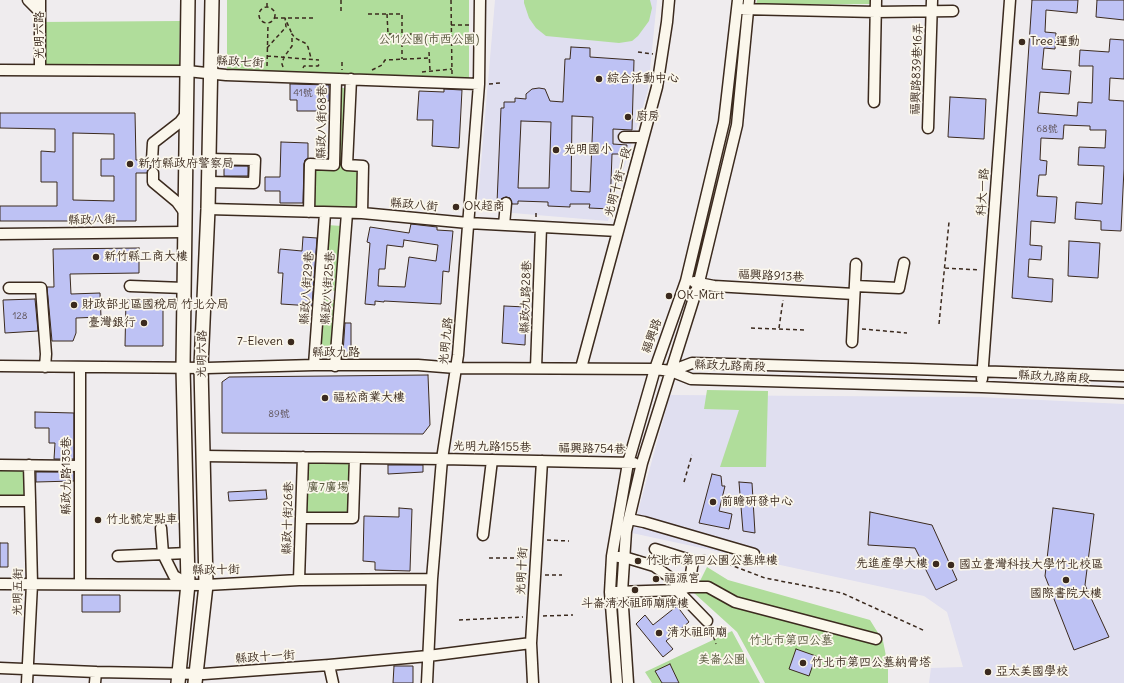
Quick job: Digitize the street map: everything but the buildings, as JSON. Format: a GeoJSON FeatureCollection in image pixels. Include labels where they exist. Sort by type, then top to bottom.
{"type":"FeatureCollection","features":[{"type":"Feature","properties":{"kind":"main road","name":"光明六路"},"geometry":{"type":"LineString","coordinates":[[179,679],[188,584],[183,367],[188,0]]}},
{"type":"Feature","properties":{"kind":"main road","name":"光明六路"},"geometry":{"type":"LineString","coordinates":[[195,678],[206,585],[201,367],[208,209],[212,0]]}},
{"type":"Feature","properties":{"kind":"street"},"geometry":{"type":"LineString","coordinates":[[28,0],[40,12]]}},
{"type":"Feature","properties":{"kind":"street","name":"光明六路"},"geometry":{"type":"LineString","coordinates":[[40,0],[40,70]]}},
{"type":"Feature","properties":{"kind":"street","name":"光明九路"},"geometry":{"type":"LineString","coordinates":[[427,683],[432,579],[442,459],[456,368],[479,84],[480,0]]}},
{"type":"Feature","properties":{"kind":"street","name":"光明十街一段"},"geometry":{"type":"LineString","coordinates":[[581,368],[657,87],[668,22],[669,0]]}},
{"type":"Feature","properties":{"kind":"street"},"geometry":{"type":"LineString","coordinates":[[874,102],[876,0]]}},
{"type":"Feature","properties":{"kind":"street","name":"福興路839巷16弄"},"geometry":{"type":"LineString","coordinates":[[928,128],[932,0]]}},
{"type":"Feature","properties":{"kind":"street","name":"科大一路"},"geometry":{"type":"LineString","coordinates":[[982,387],[1010,0]]}},
{"type":"Feature","properties":{"kind":"street"},"geometry":{"type":"LineString","coordinates":[[628,683],[622,592],[626,531],[642,463],[699,282],[737,125],[748,4]]}},
{"type":"Feature","properties":{"kind":"street"},"geometry":{"type":"LineString","coordinates":[[737,5],[748,4],[876,12],[953,12]]}},
{"type":"Feature","properties":{"kind":"street","name":"福興路"},"geometry":{"type":"LineString","coordinates":[[617,683],[610,592],[612,556],[628,463],[655,369],[686,281],[724,122],[737,5]]}},
{"type":"Feature","properties":{"kind":"street","name":"縣政七街"},"geometry":{"type":"LineString","coordinates":[[0,70],[187,71],[267,76],[479,84]]}},
{"type":"Feature","properties":{"kind":"street","name":"縣政八街68巷"},"geometry":{"type":"LineString","coordinates":[[309,212],[310,164],[334,165],[336,79]]}},
{"type":"Feature","properties":{"kind":"street"},"geometry":{"type":"LineString","coordinates":[[351,79],[347,165],[363,166],[362,213]]}},
{"type":"Feature","properties":{"kind":"street"},"geometry":{"type":"LineString","coordinates":[[185,213],[177,202],[154,182],[153,143],[180,122],[186,114]]}},
{"type":"Feature","properties":{"kind":"street"},"geometry":{"type":"LineString","coordinates":[[624,137],[643,137]]}},
{"type":"Feature","properties":{"kind":"street"},"geometry":{"type":"LineString","coordinates":[[208,182],[254,183],[255,160],[209,159]]}},
{"type":"Feature","properties":{"kind":"street"},"geometry":{"type":"LineString","coordinates":[[504,225],[506,204]]}},
{"type":"Feature","properties":{"kind":"street","name":"縣政八街"},"geometry":{"type":"LineString","coordinates":[[208,209],[362,213],[468,223],[618,231]]}},
{"type":"Feature","properties":{"kind":"street","name":"縣政八街29巷"},"geometry":{"type":"LineString","coordinates":[[314,366],[325,213]]}},
{"type":"Feature","properties":{"kind":"street","name":"縣政八街25巷"},"geometry":{"type":"LineString","coordinates":[[335,366],[347,213]]}},
{"type":"Feature","properties":{"kind":"street","name":"縣政九路28巷"},"geometry":{"type":"LineString","coordinates":[[536,368],[541,227]]}},
{"type":"Feature","properties":{"kind":"street","name":"縣政八街"},"geometry":{"type":"LineString","coordinates":[[0,234],[185,232]]}},
{"type":"Feature","properties":{"kind":"street","name":"福興路913巷"},"geometry":{"type":"LineString","coordinates":[[686,281],[699,282],[714,286],[785,290],[855,290],[899,288],[904,263]]}},
{"type":"Feature","properties":{"kind":"street"},"geometry":{"type":"LineString","coordinates":[[852,342],[856,264]]}},
{"type":"Feature","properties":{"kind":"street"},"geometry":{"type":"LineString","coordinates":[[130,286],[184,288]]}},
{"type":"Feature","properties":{"kind":"street"},"geometry":{"type":"LineString","coordinates":[[9,288],[41,288],[46,354],[45,367]]}},
{"type":"Feature","properties":{"kind":"street","name":"縣政九路南段"},"geometry":{"type":"LineString","coordinates":[[671,371],[692,363],[1124,376]]}},
{"type":"Feature","properties":{"kind":"street","name":"縣政九路"},"geometry":{"type":"LineString","coordinates":[[0,366],[80,368],[418,365],[456,368],[655,369],[671,371]]}},
{"type":"Feature","properties":{"kind":"street","name":"縣政九路135巷"},"geometry":{"type":"LineString","coordinates":[[80,368],[80,584]]}},
{"type":"Feature","properties":{"kind":"street","name":"縣政九路南段"},"geometry":{"type":"LineString","coordinates":[[671,371],[691,379],[982,387],[1124,393]]}},
{"type":"Feature","properties":{"kind":"street","name":"光明九路155巷"},"geometry":{"type":"LineString","coordinates":[[203,456],[542,461]]}},
{"type":"Feature","properties":{"kind":"street","name":"縣政十街26巷"},"geometry":{"type":"LineString","coordinates":[[299,580],[303,457]]}},
{"type":"Feature","properties":{"kind":"street"},"geometry":{"type":"LineString","coordinates":[[302,518],[353,518],[355,458]]}},
{"type":"Feature","properties":{"kind":"street"},"geometry":{"type":"LineString","coordinates":[[482,535],[492,460]]}},
{"type":"Feature","properties":{"kind":"street","name":"福興路754巷"},"geometry":{"type":"LineString","coordinates":[[542,461],[642,463]]}},
{"type":"Feature","properties":{"kind":"street","name":"光明十街"},"geometry":{"type":"LineString","coordinates":[[533,683],[531,643],[532,617],[542,461]]}},
{"type":"Feature","properties":{"kind":"street"},"geometry":{"type":"LineString","coordinates":[[0,465],[80,466]]}},
{"type":"Feature","properties":{"kind":"street","name":"光明五街"},"geometry":{"type":"LineString","coordinates":[[27,683],[32,584],[29,465]]}},
{"type":"Feature","properties":{"kind":"street"},"geometry":{"type":"LineString","coordinates":[[0,501],[30,501]]}},
{"type":"Feature","properties":{"kind":"street"},"geometry":{"type":"LineString","coordinates":[[629,520],[644,522],[754,554]]}},
{"type":"Feature","properties":{"kind":"street"},"geometry":{"type":"LineString","coordinates":[[161,528],[162,554],[174,576],[188,584]]}},
{"type":"Feature","properties":{"kind":"street"},"geometry":{"type":"LineString","coordinates":[[655,549],[693,561],[690,587]]}},
{"type":"Feature","properties":{"kind":"street"},"geometry":{"type":"LineString","coordinates":[[118,556],[188,553]]}},
{"type":"Feature","properties":{"kind":"street"},"geometry":{"type":"LineString","coordinates":[[612,556],[624,557],[654,566],[675,581],[677,590],[707,621]]}},
{"type":"Feature","properties":{"kind":"street","name":"縣政十街"},"geometry":{"type":"LineString","coordinates":[[0,584],[206,585],[299,580],[432,579]]}},
{"type":"Feature","properties":{"kind":"street"},"geometry":{"type":"LineString","coordinates":[[610,592],[677,590],[690,587],[708,588],[734,602],[876,639]]}},
{"type":"Feature","properties":{"kind":"street","name":"縣政十一街"},"geometry":{"type":"LineString","coordinates":[[0,668],[96,672],[179,679],[428,656],[531,643]]}},
{"type":"Feature","properties":{"kind":"street"},"geometry":{"type":"LineString","coordinates":[[329,665],[333,683]]}},
{"type":"Feature","properties":{"kind":"street"},"geometry":{"type":"LineString","coordinates":[[95,683],[96,672]]}},
{"type":"Feature","properties":{"kind":"path"},"geometry":{"type":"LineString","coordinates":[[267,0],[267,7]]}},
{"type":"Feature","properties":{"kind":"path"},"geometry":{"type":"LineString","coordinates":[[341,0],[341,11]]}},
{"type":"Feature","properties":{"kind":"path"},"geometry":{"type":"LineString","coordinates":[[451,0],[452,77]]}},
{"type":"Feature","properties":{"kind":"path"},"geometry":{"type":"LineString","coordinates":[[262,8],[271,8],[275,12],[274,21],[268,24],[260,20],[259,13],[262,8]]}},
{"type":"Feature","properties":{"kind":"path"},"geometry":{"type":"LineString","coordinates":[[368,14],[402,14],[402,59]]}},
{"type":"Feature","properties":{"kind":"path"},"geometry":{"type":"LineString","coordinates":[[387,14],[388,34],[412,34]]}},
{"type":"Feature","properties":{"kind":"path"},"geometry":{"type":"LineString","coordinates":[[274,18],[316,18]]}},
{"type":"Feature","properties":{"kind":"path"},"geometry":{"type":"LineString","coordinates":[[285,18],[295,38],[305,43],[311,58]]}},
{"type":"Feature","properties":{"kind":"path"},"geometry":{"type":"LineString","coordinates":[[267,48],[286,26],[285,18]]}},
{"type":"Feature","properties":{"kind":"path"},"geometry":{"type":"LineString","coordinates":[[267,76],[268,24]]}},
{"type":"Feature","properties":{"kind":"path"},"geometry":{"type":"LineString","coordinates":[[451,25],[480,25]]}},
{"type":"Feature","properties":{"kind":"path"},"geometry":{"type":"LineString","coordinates":[[284,57],[292,46],[292,34]]}},
{"type":"Feature","properties":{"kind":"path"},"geometry":{"type":"LineString","coordinates":[[429,52],[432,82]]}},
{"type":"Feature","properties":{"kind":"path"},"geometry":{"type":"LineString","coordinates":[[638,52],[655,54]]}},
{"type":"Feature","properties":{"kind":"path"},"geometry":{"type":"LineString","coordinates":[[267,56],[311,58],[318,60]]}},
{"type":"Feature","properties":{"kind":"path"},"geometry":{"type":"LineString","coordinates":[[370,72],[382,65],[385,60],[429,58]]}},
{"type":"Feature","properties":{"kind":"path"},"geometry":{"type":"LineString","coordinates":[[417,73],[452,68]]}},
{"type":"Feature","properties":{"kind":"path"},"geometry":{"type":"LineString","coordinates":[[479,84],[500,83]]}},
{"type":"Feature","properties":{"kind":"path"},"geometry":{"type":"LineString","coordinates":[[154,167],[176,166]]}},
{"type":"Feature","properties":{"kind":"path"},"geometry":{"type":"LineString","coordinates":[[939,324],[949,222]]}},
{"type":"Feature","properties":{"kind":"path"},"geometry":{"type":"LineString","coordinates":[[944,268],[990,271]]}},
{"type":"Feature","properties":{"kind":"path"},"geometry":{"type":"LineString","coordinates":[[778,328],[785,290]]}},
{"type":"Feature","properties":{"kind":"path"},"geometry":{"type":"LineString","coordinates":[[751,328],[806,330]]}},
{"type":"Feature","properties":{"kind":"path"},"geometry":{"type":"LineString","coordinates":[[852,328],[907,333]]}},
{"type":"Feature","properties":{"kind":"path"},"geometry":{"type":"LineString","coordinates":[[684,482],[692,456]]}},
{"type":"Feature","properties":{"kind":"path"},"geometry":{"type":"LineString","coordinates":[[537,540],[569,541]]}},
{"type":"Feature","properties":{"kind":"path"},"geometry":{"type":"LineString","coordinates":[[693,561],[704,555],[765,578],[842,593],[925,631]]}},
{"type":"Feature","properties":{"kind":"path"},"geometry":{"type":"LineString","coordinates":[[489,558],[536,557]]}},
{"type":"Feature","properties":{"kind":"path"},"geometry":{"type":"LineString","coordinates":[[535,574],[562,575]]}},
{"type":"Feature","properties":{"kind":"path"},"geometry":{"type":"LineString","coordinates":[[459,620],[573,615]]}},
{"type":"Feature","properties":{"kind":"path"},"geometry":{"type":"LineString","coordinates":[[707,621],[716,644]]}},
{"type":"Feature","properties":{"kind":"shaded area","name":"光明國小"},"geometry":{"type":"Polygon","coordinates":[[[495,0],[657,0],[648,90],[608,221],[477,210],[495,0]]]}},
{"type":"Feature","properties":{"kind":"shaded area","name":"國立臺灣科技大學竹北校區"},"geometry":{"type":"Polygon","coordinates":[[[670,395],[979,397],[1124,404],[1124,683],[929,683],[931,668],[963,667],[947,612],[924,596],[632,533],[670,395]]]}},
{"type":"Feature","properties":{"kind":"green space","name":"公11公園(市西公園)"},"geometry":{"type":"Polygon","coordinates":[[[227,0],[469,0],[469,81],[227,72],[227,0]]]}},
{"type":"Feature","properties":{"kind":"green space"},"geometry":{"type":"Polygon","coordinates":[[[524,0],[650,0],[652,8],[649,21],[638,36],[632,41],[619,43],[546,36],[536,28],[529,18],[524,0]]]}},
{"type":"Feature","properties":{"kind":"green space"},"geometry":{"type":"Polygon","coordinates":[[[757,0],[870,0],[870,4],[756,5],[757,0]]]}},
{"type":"Feature","properties":{"kind":"green space"},"geometry":{"type":"Polygon","coordinates":[[[180,21],[179,71],[40,70],[40,22],[180,21]]]}},
{"type":"Feature","properties":{"kind":"green space"},"geometry":{"type":"Polygon","coordinates":[[[339,88],[348,88],[345,169],[358,170],[357,210],[312,208],[314,169],[336,170],[339,88]]]}},
{"type":"Feature","properties":{"kind":"green space"},"geometry":{"type":"Polygon","coordinates":[[[327,225],[342,226],[337,291],[322,290],[327,225]]]}},
{"type":"Feature","properties":{"kind":"green space"},"geometry":{"type":"Polygon","coordinates":[[[322,299],[334,300],[331,354],[319,353],[322,299]]]}},
{"type":"Feature","properties":{"kind":"green space"},"geometry":{"type":"Polygon","coordinates":[[[707,390],[768,391],[766,467],[720,467],[739,410],[704,409],[707,390]]]}},
{"type":"Feature","properties":{"kind":"green space","name":"廣7廣場"},"geometry":{"type":"Polygon","coordinates":[[[303,457],[355,458],[353,518],[302,518],[303,457]]]}},
{"type":"Feature","properties":{"kind":"green space"},"geometry":{"type":"Polygon","coordinates":[[[0,465],[29,465],[30,501],[0,501],[0,465]]]}},
{"type":"Feature","properties":{"kind":"green space","name":"竹北市第四公墓"},"geometry":{"type":"Polygon","coordinates":[[[707,567],[728,580],[870,620],[883,641],[888,666],[888,683],[765,683],[737,632],[694,593],[707,567]]]}},
{"type":"Feature","properties":{"kind":"green space","name":"美崙公園"},"geometry":{"type":"Polygon","coordinates":[[[732,631],[760,683],[652,683],[645,672],[732,631]]]}},
{"type":"Feature","properties":{"kind":"place","name":"Tree 運動"},"geometry":{"type":"Point","coordinates":[1022,42]}},
{"type":"Feature","properties":{"kind":"place","name":"綜合活動中心"},"geometry":{"type":"Point","coordinates":[599,79]}},
{"type":"Feature","properties":{"kind":"place","name":"廚房"},"geometry":{"type":"Point","coordinates":[628,117]}},
{"type":"Feature","properties":{"kind":"place","name":"光明國小"},"geometry":{"type":"Point","coordinates":[556,150]}},
{"type":"Feature","properties":{"kind":"place","name":"新竹縣政府警察局"},"geometry":{"type":"Point","coordinates":[130,164]}},
{"type":"Feature","properties":{"kind":"place","name":"OK超商"},"geometry":{"type":"Point","coordinates":[456,207]}},
{"type":"Feature","properties":{"kind":"place","name":"新竹縣工商大樓"},"geometry":{"type":"Point","coordinates":[96,257]}},
{"type":"Feature","properties":{"kind":"place","name":"OK-Mart"},"geometry":{"type":"Point","coordinates":[669,296]}},
{"type":"Feature","properties":{"kind":"place","name":"財政部北區國稅局 竹北分局"},"geometry":{"type":"Point","coordinates":[74,305]}},
{"type":"Feature","properties":{"kind":"place","name":"臺灣銀行"},"geometry":{"type":"Point","coordinates":[144,323]}},
{"type":"Feature","properties":{"kind":"place","name":"7-Eleven"},"geometry":{"type":"Point","coordinates":[291,342]}},
{"type":"Feature","properties":{"kind":"place","name":"福松商業大樓"},"geometry":{"type":"Point","coordinates":[325,398]}},
{"type":"Feature","properties":{"kind":"place","name":"前瞻研發中心"},"geometry":{"type":"Point","coordinates":[713,502]}},
{"type":"Feature","properties":{"kind":"place","name":"竹北號定點車"},"geometry":{"type":"Point","coordinates":[98,520]}},
{"type":"Feature","properties":{"kind":"place","name":"竹北市第四公園公墓牌樓"},"geometry":{"type":"Point","coordinates":[638,561]}},
{"type":"Feature","properties":{"kind":"place","name":"先進產學大樓"},"geometry":{"type":"Point","coordinates":[936,564]}},
{"type":"Feature","properties":{"kind":"place","name":"國立臺灣科技大學竹北校區"},"geometry":{"type":"Point","coordinates":[951,565]}},
{"type":"Feature","properties":{"kind":"place","name":"福源宮"},"geometry":{"type":"Point","coordinates":[656,579]}},
{"type":"Feature","properties":{"kind":"place","name":"國際書院大樓"},"geometry":{"type":"Point","coordinates":[1066,580]}},
{"type":"Feature","properties":{"kind":"place","name":"斗崙清水祖師廟牌樓"},"geometry":{"type":"Point","coordinates":[635,590]}},
{"type":"Feature","properties":{"kind":"place","name":"清水祖師廟"},"geometry":{"type":"Point","coordinates":[659,633]}},
{"type":"Feature","properties":{"kind":"place","name":"竹北市第四公墓納骨塔"},"geometry":{"type":"Point","coordinates":[803,663]}},
{"type":"Feature","properties":{"kind":"place","name":"亞太美國學校"},"geometry":{"type":"Point","coordinates":[988,672]}}]}
